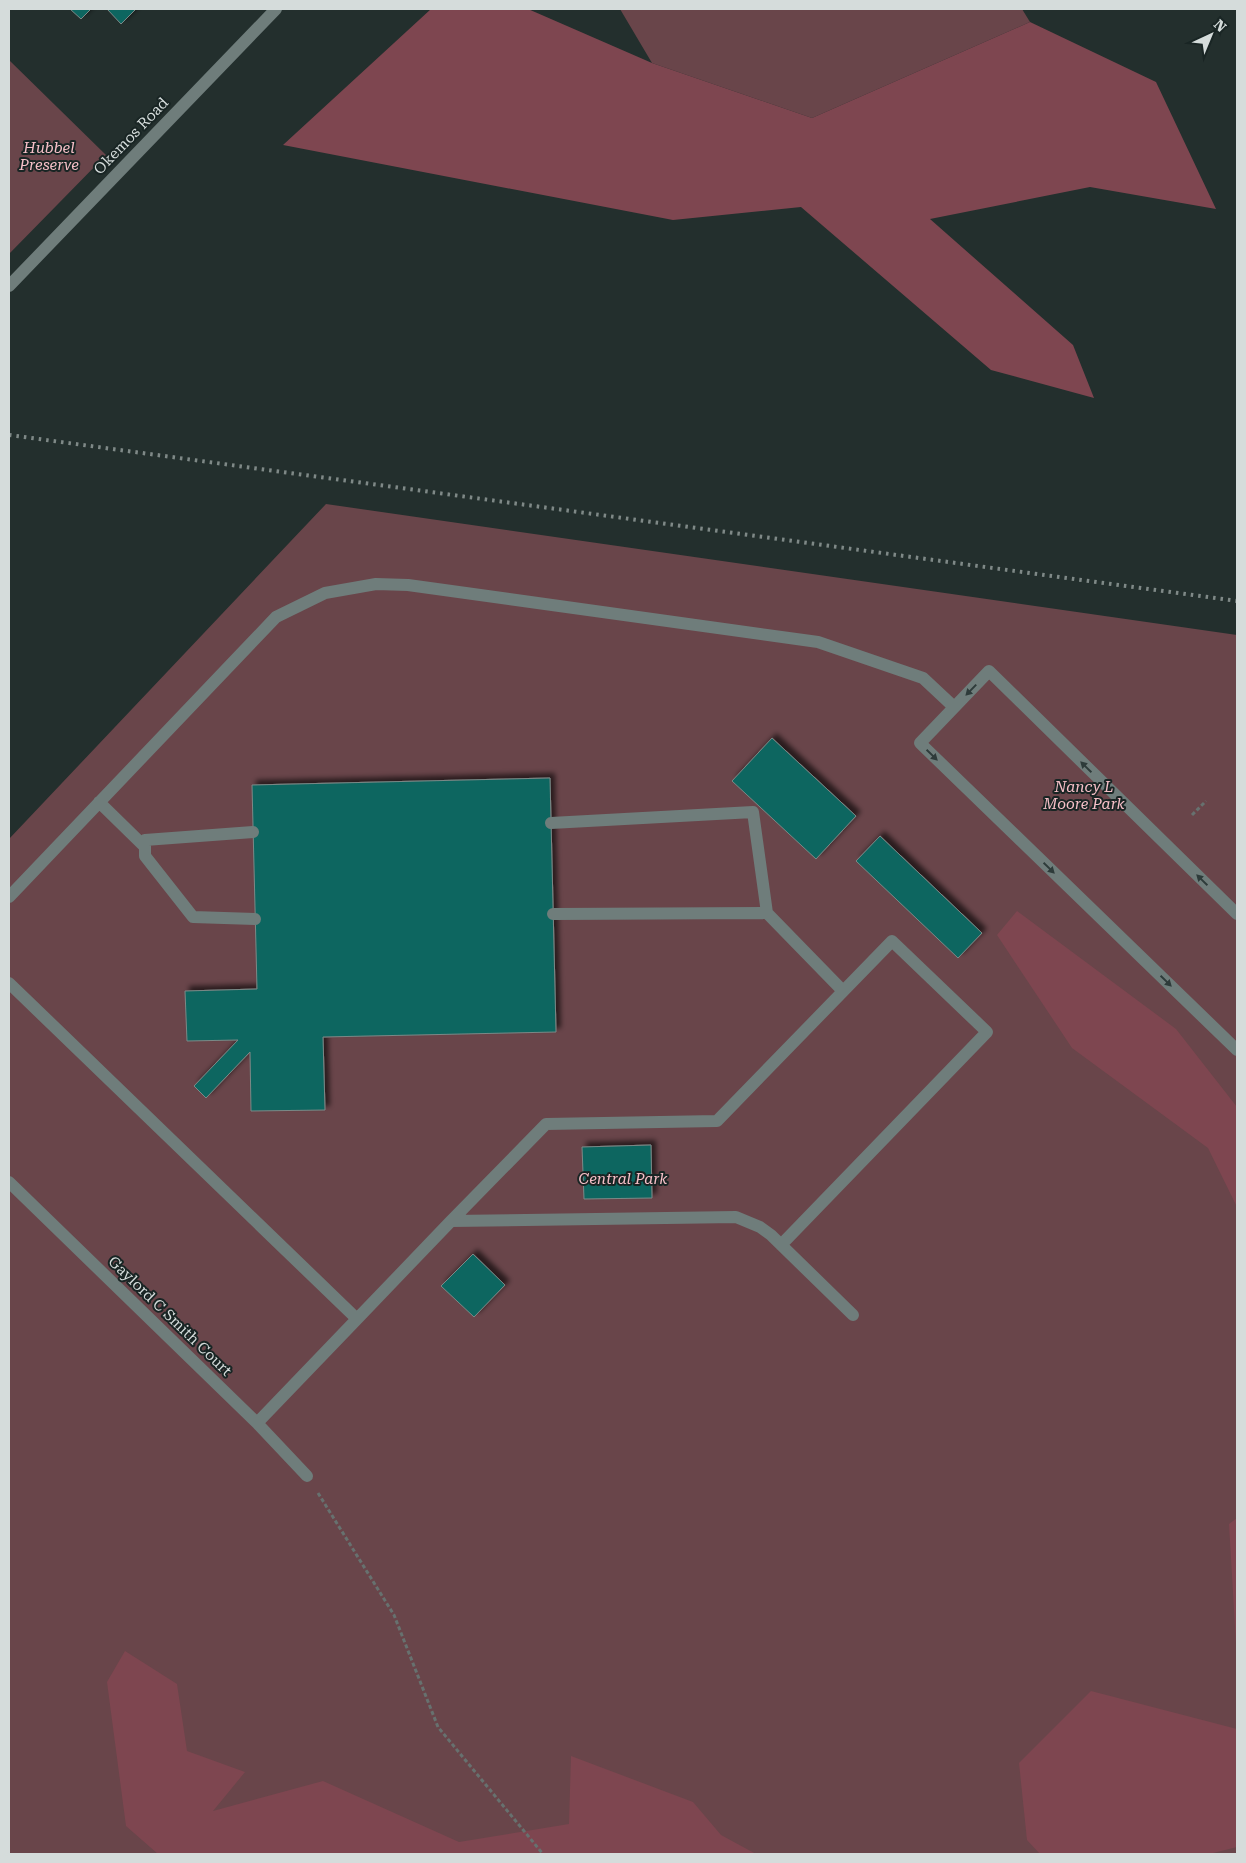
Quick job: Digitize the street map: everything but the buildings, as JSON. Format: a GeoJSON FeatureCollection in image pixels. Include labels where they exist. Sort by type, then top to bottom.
{"type":"FeatureCollection","features":[{"type":"Feature","properties":{"kind":"street","name":"Okemos Road"},"geometry":{"type":"LineString","coordinates":[[9,286],[276,9]]}},
{"type":"Feature","properties":{"kind":"street"},"geometry":{"type":"LineString","coordinates":[[9,897],[276,617],[325,593],[376,584],[408,585],[818,642],[923,678],[954,707]]}},
{"type":"Feature","properties":{"kind":"street"},"geometry":{"type":"LineString","coordinates":[[1237,914],[989,671],[920,743],[1237,1050]]}},
{"type":"Feature","properties":{"kind":"street"},"geometry":{"type":"LineString","coordinates":[[99,802],[145,847]]}},
{"type":"Feature","properties":{"kind":"street"},"geometry":{"type":"LineString","coordinates":[[551,823],[753,812],[767,913],[843,991]]}},
{"type":"Feature","properties":{"kind":"street"},"geometry":{"type":"LineString","coordinates":[[253,832],[145,840],[145,856],[194,917],[256,920]]}},
{"type":"Feature","properties":{"kind":"street"},"geometry":{"type":"LineString","coordinates":[[553,914],[767,913]]}},
{"type":"Feature","properties":{"kind":"street"},"geometry":{"type":"LineString","coordinates":[[257,1422],[546,1124],[717,1122],[892,940],[987,1032],[781,1245]]}},
{"type":"Feature","properties":{"kind":"street"},"geometry":{"type":"LineString","coordinates":[[9,984],[357,1319]]}},
{"type":"Feature","properties":{"kind":"street","name":"Gaylord C Smith Court"},"geometry":{"type":"LineString","coordinates":[[9,1182],[257,1422],[306,1476]]}},
{"type":"Feature","properties":{"kind":"street"},"geometry":{"type":"LineString","coordinates":[[451,1222],[736,1217],[760,1227],[853,1315]]}},
{"type":"Feature","properties":{"kind":"path"},"geometry":{"type":"LineString","coordinates":[[1192,815],[1206,802]]}},
{"type":"Feature","properties":{"kind":"path"},"geometry":{"type":"LineString","coordinates":[[306,1476],[394,1615],[438,1727],[543,1854]]}},
{"type":"Feature","properties":{"kind":"green space"},"geometry":{"type":"Polygon","coordinates":[[[620,9],[1022,9],[1030,22],[812,118],[652,63],[620,9]]]}},
{"type":"Feature","properties":{"kind":"green space","name":"Hubbel Preserve"},"geometry":{"type":"Polygon","coordinates":[[[9,60],[106,155],[9,254],[9,60]]]}},
{"type":"Feature","properties":{"kind":"green space","name":"Central Park"},"geometry":{"type":"Polygon","coordinates":[[[326,504],[1237,635],[1237,1854],[9,1854],[9,839],[326,504]]]}},
{"type":"Feature","properties":{"kind":"shaded area"},"geometry":{"type":"Polygon","coordinates":[[[431,9],[528,9],[652,63],[812,118],[1030,22],[1156,82],[1216,209],[1090,187],[930,219],[1073,345],[1094,398],[991,370],[801,207],[673,220],[283,145],[431,9]]]}},
{"type":"Feature","properties":{"kind":"shaded area"},"geometry":{"type":"Polygon","coordinates":[[[1017,911],[1176,1029],[1237,1107],[1237,1207],[1208,1148],[1072,1048],[997,935],[1017,911]]]}},
{"type":"Feature","properties":{"kind":"shaded area"},"geometry":{"type":"Polygon","coordinates":[[[1237,1518],[1237,1661],[1229,1524],[1237,1518]]]}},
{"type":"Feature","properties":{"kind":"shaded area"},"geometry":{"type":"Polygon","coordinates":[[[125,1651],[177,1684],[187,1751],[245,1772],[213,1811],[323,1781],[459,1842],[569,1824],[571,1756],[693,1802],[721,1835],[756,1854],[158,1854],[126,1826],[107,1682],[125,1651]]]}},
{"type":"Feature","properties":{"kind":"shaded area"},"geometry":{"type":"Polygon","coordinates":[[[1091,1691],[1237,1729],[1237,1847],[1209,1854],[1040,1854],[1027,1840],[1019,1763],[1091,1691]]]}},
{"type":"Feature","properties":{"kind":"railway"},"geometry":{"type":"LineString","coordinates":[[9,435],[1237,601]]}},
{"type":"Feature","properties":{"kind":"park label","name":"Nancy L Moore Park"},"geometry":{"type":"Point","coordinates":[1084,796]}}]}
